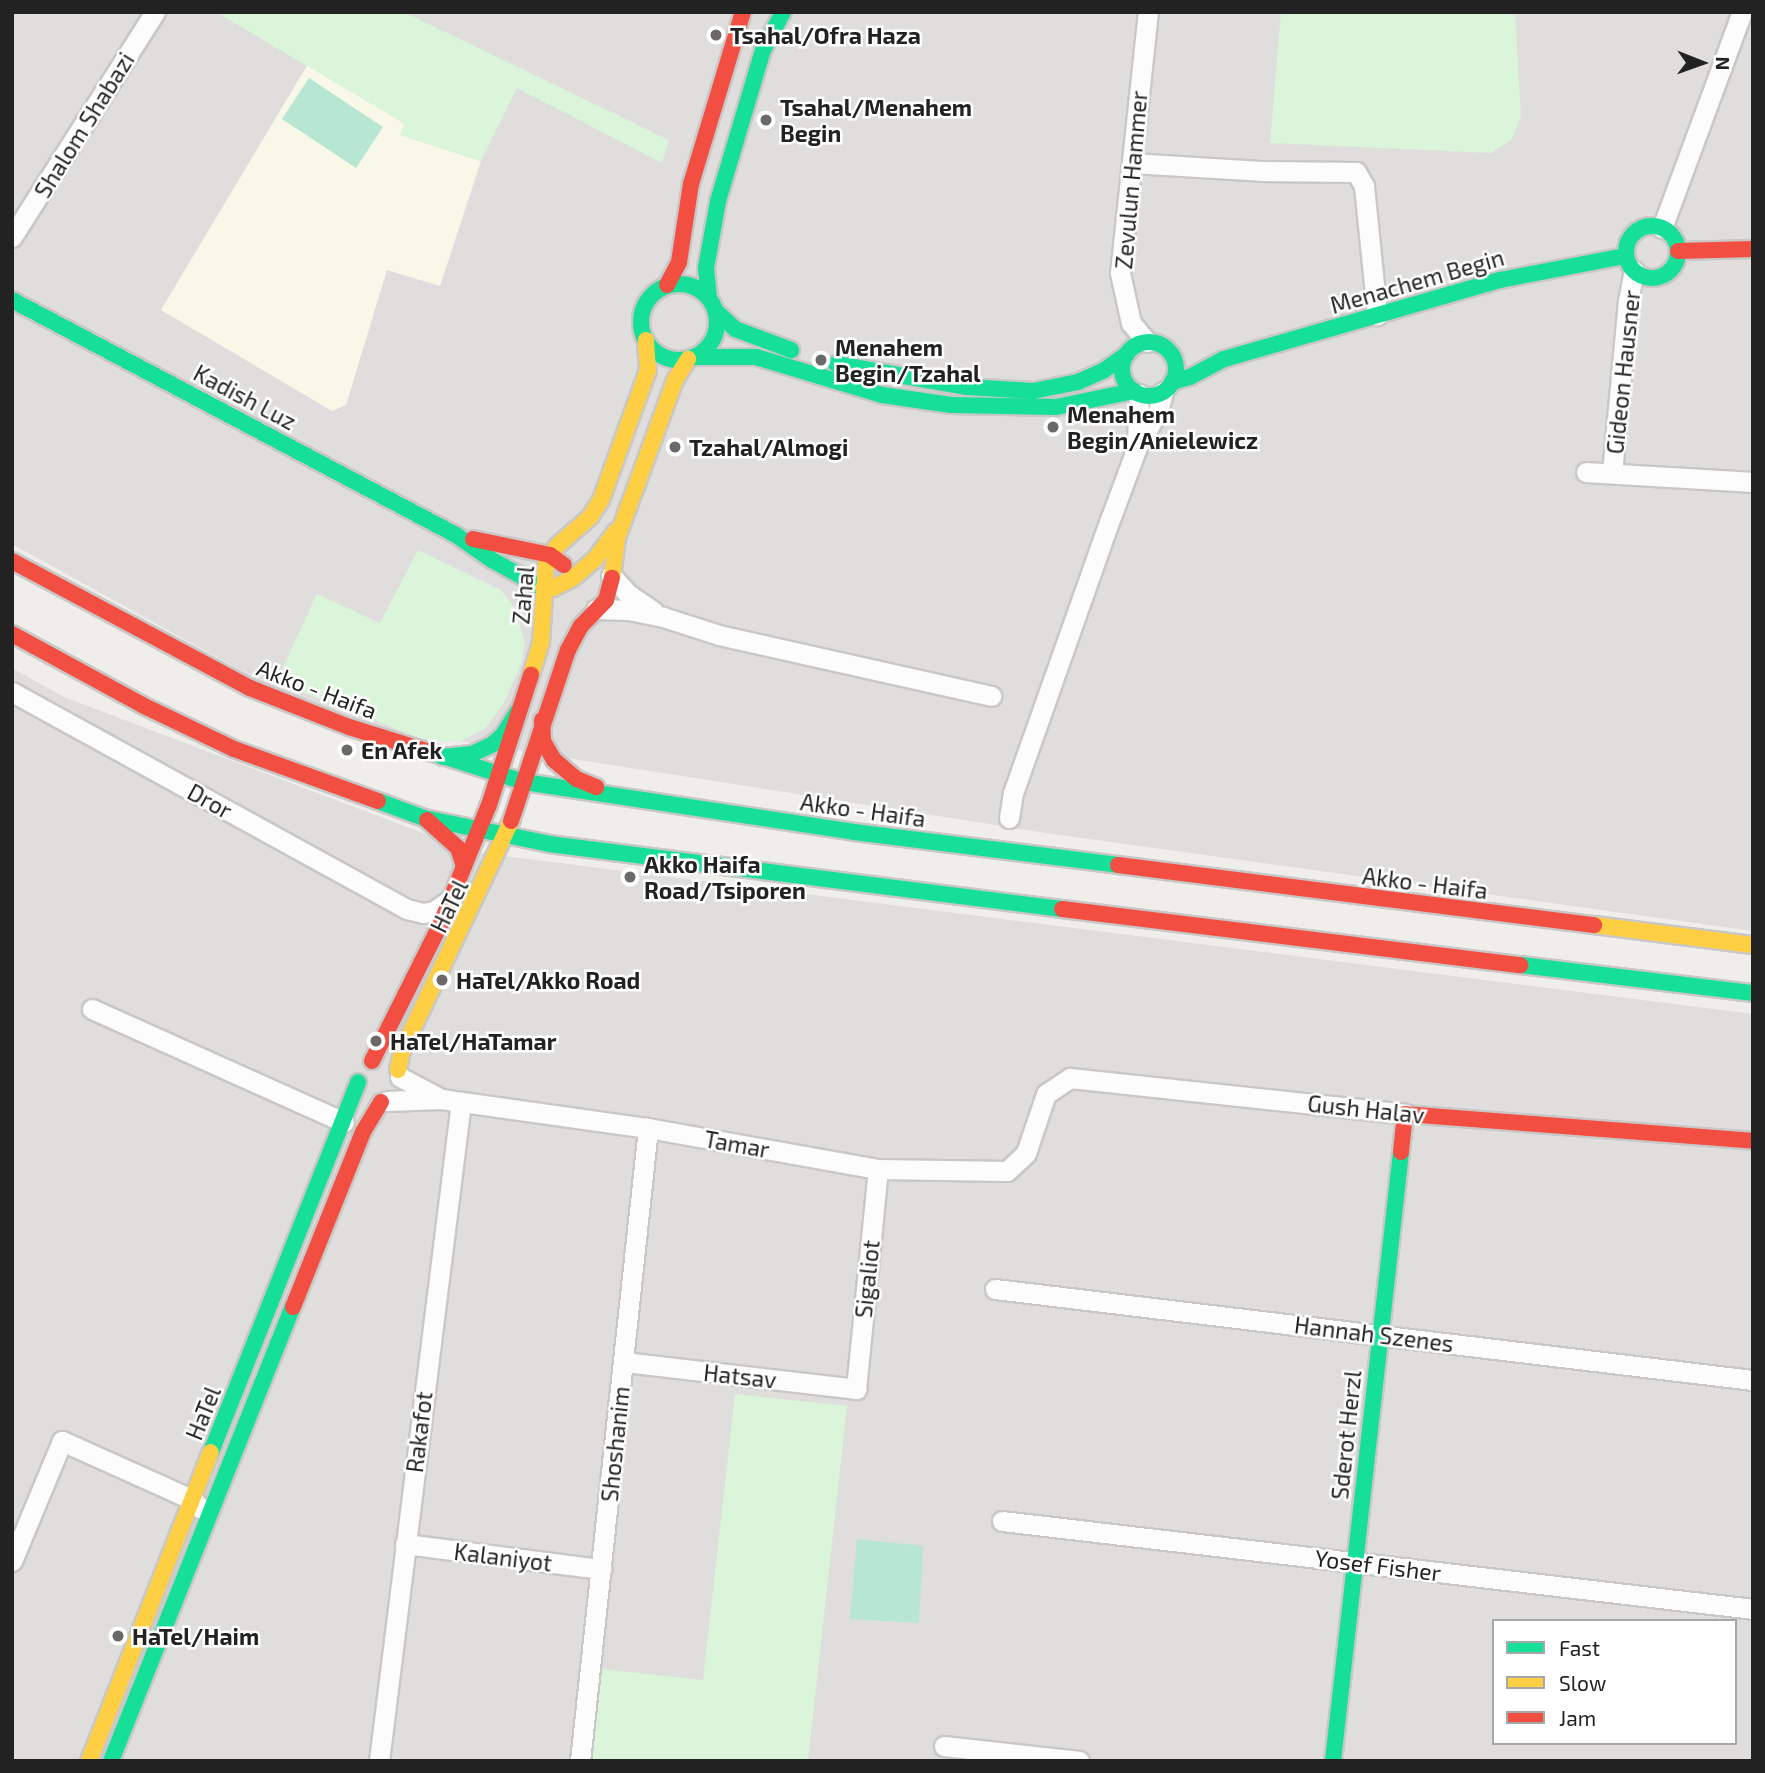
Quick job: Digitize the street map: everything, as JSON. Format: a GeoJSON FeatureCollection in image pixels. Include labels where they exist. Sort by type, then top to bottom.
{"type":"FeatureCollection","features":[{"type":"Feature","properties":{"kind":"main road"},"geometry":{"type":"LineString","coordinates":[[717,313],[736,329],[806,356],[868,372],[967,387],[1034,391],[1078,382],[1103,371],[1138,345],[1147,342],[1167,350],[1175,364],[1168,387],[1155,396],[1136,392],[1056,407],[951,405],[882,395],[756,358],[733,355],[668,358],[652,348],[646,340],[641,318],[649,298],[667,285],[678,262],[691,184],[743,12]]}},
{"type":"Feature","properties":{"kind":"main road"},"geometry":{"type":"LineString","coordinates":[[506,836],[542,720],[574,636],[606,600],[612,584],[614,549],[675,380],[691,358],[711,344],[718,323],[717,313],[709,297],[706,268],[718,201],[763,50],[783,12]]}},
{"type":"Feature","properties":{"kind":"main road"},"geometry":{"type":"LineString","coordinates":[[1646,226],[1662,228],[1671,234],[1678,251],[1675,263],[1663,276],[1645,277],[1630,263],[1627,243],[1638,229],[1646,226]]}},
{"type":"Feature","properties":{"kind":"main road"},"geometry":{"type":"LineString","coordinates":[[1678,251],[1753,249]]}},
{"type":"Feature","properties":{"kind":"main road","name":"Menachem Begin"},"geometry":{"type":"LineString","coordinates":[[1168,387],[1224,359],[1500,280],[1630,263]]}},
{"type":"Feature","properties":{"kind":"main road"},"geometry":{"type":"LineString","coordinates":[[667,285],[686,284],[709,297]]}},
{"type":"Feature","properties":{"kind":"main road","name":"Kadish Luz"},"geometry":{"type":"LineString","coordinates":[[12,300],[456,535],[492,560],[543,588]]}},
{"type":"Feature","properties":{"kind":"main road","name":"Zahal"},"geometry":{"type":"LineString","coordinates":[[479,831],[541,643],[545,617],[543,575],[550,555],[590,517],[601,500],[648,370],[646,340]]}},
{"type":"Feature","properties":{"kind":"main road","name":"Menachem Begin"},"geometry":{"type":"LineString","coordinates":[[1167,350],[1224,359]]}},
{"type":"Feature","properties":{"kind":"main road"},"geometry":{"type":"LineString","coordinates":[[1127,354],[1122,366],[1123,376],[1136,392]]}},
{"type":"Feature","properties":{"kind":"main road"},"geometry":{"type":"LineString","coordinates":[[543,588],[553,588],[573,578],[604,548],[625,514]]}},
{"type":"Feature","properties":{"kind":"main road","name":"Kadish Luz"},"geometry":{"type":"LineString","coordinates":[[456,535],[550,555]]}},
{"type":"Feature","properties":{"kind":"main road"},"geometry":{"type":"LineString","coordinates":[[550,555],[566,567],[573,578],[576,599],[564,660]]}},
{"type":"Feature","properties":{"kind":"main road","name":"Akko - Haifa"},"geometry":{"type":"LineString","coordinates":[[12,561],[250,688],[437,757],[524,782],[633,800],[1354,897],[1753,946]]}},
{"type":"Feature","properties":{"kind":"main road"},"geometry":{"type":"LineString","coordinates":[[12,634],[153,711],[234,749],[424,818],[479,831],[840,882],[1753,992]]}},
{"type":"Feature","properties":{"kind":"main road"},"geometry":{"type":"LineString","coordinates":[[437,757],[461,756],[484,750],[503,735],[518,711]]}},
{"type":"Feature","properties":{"kind":"main road"},"geometry":{"type":"LineString","coordinates":[[542,720],[543,741],[564,771],[577,779],[633,800]]}},
{"type":"Feature","properties":{"kind":"main road"},"geometry":{"type":"LineString","coordinates":[[424,818],[458,848],[464,866]]}},
{"type":"Feature","properties":{"kind":"main road","name":"HaTel"},"geometry":{"type":"LineString","coordinates":[[372,1061],[451,899],[479,831]]}},
{"type":"Feature","properties":{"kind":"main road","name":"HaTel"},"geometry":{"type":"LineString","coordinates":[[399,1073],[399,1058],[506,836]]}},
{"type":"Feature","properties":{"kind":"main road"},"geometry":{"type":"LineString","coordinates":[[372,1061],[386,1061],[399,1073],[398,1091],[384,1101],[363,1094],[358,1082],[362,1069],[372,1061]]}},
{"type":"Feature","properties":{"kind":"main road","name":"HaTel"},"geometry":{"type":"LineString","coordinates":[[89,1761],[358,1082]]}},
{"type":"Feature","properties":{"kind":"main road","name":"HaTel"},"geometry":{"type":"LineString","coordinates":[[111,1761],[363,1132],[384,1101]]}},
{"type":"Feature","properties":{"kind":"main road","name":"Gush Halav"},"geometry":{"type":"LineString","coordinates":[[1405,1114],[1753,1141]]}},
{"type":"Feature","properties":{"kind":"main road","name":"Sderot Herzl"},"geometry":{"type":"LineString","coordinates":[[1334,1761],[1405,1114]]}},
{"type":"Feature","properties":{"kind":"street","name":"Shalom Shabazi"},"geometry":{"type":"LineString","coordinates":[[12,237],[155,12]]}},
{"type":"Feature","properties":{"kind":"street","name":"Zevulun Hammer"},"geometry":{"type":"LineString","coordinates":[[1147,342],[1131,323],[1120,273],[1148,12]]}},
{"type":"Feature","properties":{"kind":"street"},"geometry":{"type":"LineString","coordinates":[[1662,228],[1742,12]]}},
{"type":"Feature","properties":{"kind":"street"},"geometry":{"type":"LineString","coordinates":[[1132,163],[1261,171],[1356,172],[1364,186],[1377,315]]}},
{"type":"Feature","properties":{"kind":"street","name":"Gideon Hausner"},"geometry":{"type":"LineString","coordinates":[[1612,474],[1630,263]]}},
{"type":"Feature","properties":{"kind":"street"},"geometry":{"type":"LineString","coordinates":[[1009,817],[1013,793],[1137,447],[1158,411],[1168,387]]}},
{"type":"Feature","properties":{"kind":"street"},"geometry":{"type":"LineString","coordinates":[[1136,392],[1137,447]]}},
{"type":"Feature","properties":{"kind":"street","name":"Gideon Hausner"},"geometry":{"type":"LineString","coordinates":[[1586,472],[1753,482]]}},
{"type":"Feature","properties":{"kind":"street"},"geometry":{"type":"LineString","coordinates":[[611,575],[636,600],[663,617]]}},
{"type":"Feature","properties":{"kind":"street"},"geometry":{"type":"LineString","coordinates":[[596,609],[628,610],[663,617],[719,635],[991,696]]}},
{"type":"Feature","properties":{"kind":"street","name":"Dror"},"geometry":{"type":"LineString","coordinates":[[12,692],[407,909]]}},
{"type":"Feature","properties":{"kind":"street"},"geometry":{"type":"LineString","coordinates":[[407,909],[423,913],[434,911],[451,899]]}},
{"type":"Feature","properties":{"kind":"street"},"geometry":{"type":"LineString","coordinates":[[407,909],[417,923],[425,954]]}},
{"type":"Feature","properties":{"kind":"street"},"geometry":{"type":"LineString","coordinates":[[92,1009],[344,1122]]}},
{"type":"Feature","properties":{"kind":"street","name":"Tamar"},"geometry":{"type":"LineString","coordinates":[[399,1073],[441,1099]]}},
{"type":"Feature","properties":{"kind":"street","name":"Gush Halav"},"geometry":{"type":"LineString","coordinates":[[1026,1153],[1046,1094],[1070,1078],[1405,1114]]}},
{"type":"Feature","properties":{"kind":"street","name":"Tamar"},"geometry":{"type":"LineString","coordinates":[[384,1101],[441,1099],[648,1128],[878,1169],[1007,1171],[1026,1153]]}},
{"type":"Feature","properties":{"kind":"street","name":"Rakafot"},"geometry":{"type":"LineString","coordinates":[[379,1761],[461,1102]]}},
{"type":"Feature","properties":{"kind":"street","name":"Shoshanim"},"geometry":{"type":"LineString","coordinates":[[580,1761],[648,1128]]}},
{"type":"Feature","properties":{"kind":"street","name":"Sigaliot"},"geometry":{"type":"LineString","coordinates":[[856,1389],[878,1169]]}},
{"type":"Feature","properties":{"kind":"street","name":"Hannah Szenes"},"geometry":{"type":"LineString","coordinates":[[995,1289],[1753,1380]]}},
{"type":"Feature","properties":{"kind":"street","name":"Hatsav"},"geometry":{"type":"LineString","coordinates":[[624,1363],[856,1389]]}},
{"type":"Feature","properties":{"kind":"street"},"geometry":{"type":"LineString","coordinates":[[12,1561],[62,1440],[193,1500],[203,1517],[202,1535]]}},
{"type":"Feature","properties":{"kind":"street","name":"Yosef Fisher"},"geometry":{"type":"LineString","coordinates":[[1003,1521],[1753,1609]]}},
{"type":"Feature","properties":{"kind":"street","name":"Kalaniyot"},"geometry":{"type":"LineString","coordinates":[[405,1544],[601,1569]]}},
{"type":"Feature","properties":{"kind":"street"},"geometry":{"type":"LineString","coordinates":[[944,1746],[1079,1761]]}},
{"type":"Feature","properties":{"kind":"shaded area"},"geometry":{"type":"Polygon","coordinates":[[[12,12],[1753,12],[1753,931],[1053,834],[388,730],[263,683],[12,544],[12,12]]]}},
{"type":"Feature","properties":{"kind":"shaded area"},"geometry":{"type":"Polygon","coordinates":[[[308,64],[405,124],[400,135],[481,161],[440,286],[387,270],[346,405],[332,411],[161,310],[308,64]]]}},
{"type":"Feature","properties":{"kind":"shaded area"},"geometry":{"type":"Polygon","coordinates":[[[12,668],[64,697],[473,852],[1753,1014],[1753,1761],[12,1761],[12,668]]]}},
{"type":"Feature","properties":{"kind":"green space"},"geometry":{"type":"Polygon","coordinates":[[[216,12],[404,12],[669,140],[662,163],[517,88],[481,161],[400,135],[405,124],[216,12]]]}},
{"type":"Feature","properties":{"kind":"green space"},"geometry":{"type":"Polygon","coordinates":[[[1281,12],[1515,12],[1521,117],[1511,140],[1491,153],[1270,143],[1281,12]]]}},
{"type":"Feature","properties":{"kind":"green space"},"geometry":{"type":"Polygon","coordinates":[[[309,78],[383,127],[356,168],[282,119],[309,78]]]}},
{"type":"Feature","properties":{"kind":"green space"},"geometry":{"type":"Polygon","coordinates":[[[418,550],[501,590],[516,610],[525,644],[521,664],[504,703],[486,728],[461,741],[431,742],[276,682],[317,594],[380,623],[418,550]]]}},
{"type":"Feature","properties":{"kind":"green space"},"geometry":{"type":"Polygon","coordinates":[[[735,1394],[847,1406],[808,1761],[592,1761],[602,1669],[703,1680],[735,1394]]]}},
{"type":"Feature","properties":{"kind":"green space"},"geometry":{"type":"Polygon","coordinates":[[[857,1539],[923,1546],[919,1623],[850,1619],[857,1539]]]}},
{"type":"Feature","properties":{"kind":"traffic: fast"},"geometry":{"type":"LineString","coordinates":[[709,297],[706,268],[718,201],[763,50],[783,12]]}},
{"type":"Feature","properties":{"kind":"traffic: fast"},"geometry":{"type":"LineString","coordinates":[[1652,226],[1662,228],[1670,234],[1676,242],[1678,252],[1676,262],[1670,270],[1662,276],[1652,278],[1642,276],[1634,270],[1628,262],[1626,252],[1628,242],[1634,234],[1642,228],[1652,226]]}},
{"type":"Feature","properties":{"kind":"traffic: fast"},"geometry":{"type":"LineString","coordinates":[[1172,382],[1190,377],[1224,359],[1500,280],[1625,256]]}},
{"type":"Feature","properties":{"kind":"traffic: fast"},"geometry":{"type":"LineString","coordinates":[[679,284],[694,287],[706,295],[714,307],[717,322],[714,337],[706,349],[694,357],[679,360],[664,357],[652,349],[644,337],[641,322],[644,307],[652,295],[664,287],[679,284]]}},
{"type":"Feature","properties":{"kind":"traffic: fast"},"geometry":{"type":"LineString","coordinates":[[12,300],[456,535],[492,560],[543,588]]}},
{"type":"Feature","properties":{"kind":"traffic: fast"},"geometry":{"type":"LineString","coordinates":[[717,312],[735,329],[791,350]]}},
{"type":"Feature","properties":{"kind":"traffic: fast"},"geometry":{"type":"LineString","coordinates":[[1149,342],[1168,350],[1176,369],[1168,388],[1149,396],[1130,388],[1122,369],[1130,350],[1149,342]]}},
{"type":"Feature","properties":{"kind":"traffic: fast"},"geometry":{"type":"LineString","coordinates":[[836,364],[967,387],[1033,391],[1078,382],[1103,371],[1127,354]]}},
{"type":"Feature","properties":{"kind":"traffic: fast"},"geometry":{"type":"LineString","coordinates":[[694,357],[756,357],[882,395],[951,405],[1056,407],[1134,391]]}},
{"type":"Feature","properties":{"kind":"traffic: fast"},"geometry":{"type":"LineString","coordinates":[[443,757],[472,754],[493,744],[503,735],[518,711]]}},
{"type":"Feature","properties":{"kind":"traffic: fast"},"geometry":{"type":"LineString","coordinates":[[433,753],[524,782],[854,832],[1118,865]]}},
{"type":"Feature","properties":{"kind":"traffic: fast"},"geometry":{"type":"LineString","coordinates":[[378,801],[424,818],[549,844],[1062,909]]}},
{"type":"Feature","properties":{"kind":"traffic: fast"},"geometry":{"type":"LineString","coordinates":[[1521,965],[1753,993]]}},
{"type":"Feature","properties":{"kind":"traffic: fast"},"geometry":{"type":"LineString","coordinates":[[211,1452],[358,1082]]}},
{"type":"Feature","properties":{"kind":"traffic: fast"},"geometry":{"type":"LineString","coordinates":[[1333,1761],[1401,1152]]}},
{"type":"Feature","properties":{"kind":"traffic: fast"},"geometry":{"type":"LineString","coordinates":[[111,1761],[293,1307]]}},
{"type":"Feature","properties":{"kind":"traffic: slow"},"geometry":{"type":"LineString","coordinates":[[531,675],[541,643],[546,564],[557,546],[590,517],[601,500],[648,370],[646,340]]}},
{"type":"Feature","properties":{"kind":"traffic: slow"},"geometry":{"type":"LineString","coordinates":[[612,578],[617,538],[675,380],[688,359]]}},
{"type":"Feature","properties":{"kind":"traffic: slow"},"geometry":{"type":"LineString","coordinates":[[543,588],[553,588],[573,578],[595,559],[616,531]]}},
{"type":"Feature","properties":{"kind":"traffic: slow"},"geometry":{"type":"LineString","coordinates":[[398,1070],[402,1051],[511,821]]}},
{"type":"Feature","properties":{"kind":"traffic: slow"},"geometry":{"type":"LineString","coordinates":[[1594,925],[1753,945]]}},
{"type":"Feature","properties":{"kind":"traffic: slow"},"geometry":{"type":"LineString","coordinates":[[89,1761],[211,1452]]}},
{"type":"Feature","properties":{"kind":"traffic: jam"},"geometry":{"type":"LineString","coordinates":[[667,285],[679,262],[691,184],[743,12]]}},
{"type":"Feature","properties":{"kind":"traffic: jam"},"geometry":{"type":"LineString","coordinates":[[1678,251],[1753,249]]}},
{"type":"Feature","properties":{"kind":"traffic: jam"},"geometry":{"type":"LineString","coordinates":[[473,539],[550,555],[564,565]]}},
{"type":"Feature","properties":{"kind":"traffic: jam"},"geometry":{"type":"LineString","coordinates":[[12,561],[250,688],[349,727],[433,753]]}},
{"type":"Feature","properties":{"kind":"traffic: jam"},"geometry":{"type":"LineString","coordinates":[[511,821],[568,650],[581,626],[606,600],[612,578]]}},
{"type":"Feature","properties":{"kind":"traffic: jam"},"geometry":{"type":"LineString","coordinates":[[12,634],[142,705],[234,749],[378,801]]}},
{"type":"Feature","properties":{"kind":"traffic: jam"},"geometry":{"type":"LineString","coordinates":[[372,1061],[441,923],[489,805],[531,675]]}},
{"type":"Feature","properties":{"kind":"traffic: jam"},"geometry":{"type":"LineString","coordinates":[[542,720],[543,741],[554,760],[577,779],[596,787]]}},
{"type":"Feature","properties":{"kind":"traffic: jam"},"geometry":{"type":"LineString","coordinates":[[427,820],[458,848],[464,866]]}},
{"type":"Feature","properties":{"kind":"traffic: jam"},"geometry":{"type":"LineString","coordinates":[[1118,865],[1594,925]]}},
{"type":"Feature","properties":{"kind":"traffic: jam"},"geometry":{"type":"LineString","coordinates":[[1062,909],[1521,965]]}},
{"type":"Feature","properties":{"kind":"traffic: jam"},"geometry":{"type":"LineString","coordinates":[[293,1307],[363,1132],[381,1102]]}},
{"type":"Feature","properties":{"kind":"traffic: jam"},"geometry":{"type":"LineString","coordinates":[[1401,1152],[1405,1114],[1753,1141]]}},
{"type":"Feature","properties":{"kind":"place","name":"Tsahal/Ofra Haza"},"geometry":{"type":"Point","coordinates":[716,35]}},
{"type":"Feature","properties":{"kind":"place","name":"Tsahal/Menahem Begin"},"geometry":{"type":"Point","coordinates":[766,120]}},
{"type":"Feature","properties":{"kind":"place","name":"Menahem Begin/Tzahal"},"geometry":{"type":"Point","coordinates":[821,360]}},
{"type":"Feature","properties":{"kind":"place","name":"Menahem Begin/Anielewicz"},"geometry":{"type":"Point","coordinates":[1053,427]}},
{"type":"Feature","properties":{"kind":"place","name":"Tzahal/Almogi"},"geometry":{"type":"Point","coordinates":[675,447]}},
{"type":"Feature","properties":{"kind":"place","name":"En Afek"},"geometry":{"type":"Point","coordinates":[347,750]}},
{"type":"Feature","properties":{"kind":"place","name":"Akko Haifa Road/Tsiporen"},"geometry":{"type":"Point","coordinates":[630,877]}},
{"type":"Feature","properties":{"kind":"place","name":"HaTel/Akko Road"},"geometry":{"type":"Point","coordinates":[442,980]}},
{"type":"Feature","properties":{"kind":"place","name":"HaTel/HaTamar"},"geometry":{"type":"Point","coordinates":[376,1041]}},
{"type":"Feature","properties":{"kind":"place","name":"HaTel/Haim"},"geometry":{"type":"Point","coordinates":[118,1636]}}]}
